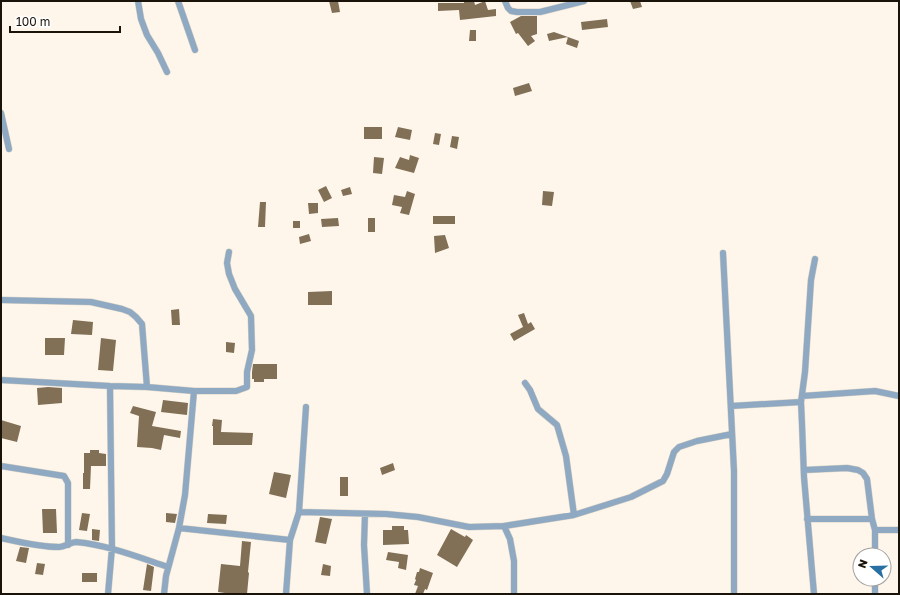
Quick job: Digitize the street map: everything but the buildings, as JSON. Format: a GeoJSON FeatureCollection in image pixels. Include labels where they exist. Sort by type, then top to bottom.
{"type":"FeatureCollection","features":[{"type":"Feature","properties":{"kind":"street"},"geometry":{"type":"LineString","coordinates":[[138,1],[147,35],[167,72]]}},
{"type":"Feature","properties":{"kind":"street"},"geometry":{"type":"LineString","coordinates":[[178,1],[195,50]]}},
{"type":"Feature","properties":{"kind":"street"},"geometry":{"type":"LineString","coordinates":[[505,1],[511,11],[517,12],[540,12],[584,1]]}},
{"type":"Feature","properties":{"kind":"street"},"geometry":{"type":"LineString","coordinates":[[1,113],[9,149]]}},
{"type":"Feature","properties":{"kind":"street"},"geometry":{"type":"LineString","coordinates":[[1,380],[146,387],[194,391],[236,391],[247,387],[247,372],[252,350],[251,316],[235,289],[229,274],[227,263],[229,252]]}},
{"type":"Feature","properties":{"kind":"street"},"geometry":{"type":"LineString","coordinates":[[724,254],[734,471],[734,594]]}},
{"type":"Feature","properties":{"kind":"street"},"geometry":{"type":"LineString","coordinates":[[814,594],[807,519],[801,399],[805,372],[811,280],[815,259]]}},
{"type":"Feature","properties":{"kind":"street"},"geometry":{"type":"LineString","coordinates":[[1,300],[91,302],[130,312],[136,316],[142,324],[146,387]]}},
{"type":"Feature","properties":{"kind":"street"},"geometry":{"type":"LineString","coordinates":[[525,383],[530,390],[538,409],[557,425],[566,456],[574,515]]}},
{"type":"Feature","properties":{"kind":"street"},"geometry":{"type":"LineString","coordinates":[[108,594],[112,548],[110,386]]}},
{"type":"Feature","properties":{"kind":"street"},"geometry":{"type":"LineString","coordinates":[[164,594],[166,576],[179,528],[185,495],[194,391]]}},
{"type":"Feature","properties":{"kind":"street"},"geometry":{"type":"LineString","coordinates":[[731,406],[875,391],[899,396]]}},
{"type":"Feature","properties":{"kind":"street"},"geometry":{"type":"LineString","coordinates":[[286,594],[290,540],[299,512],[306,407]]}},
{"type":"Feature","properties":{"kind":"street"},"geometry":{"type":"LineString","coordinates":[[299,512],[386,514],[418,517],[469,527],[504,526],[574,515],[631,497],[663,481],[668,474],[674,452],[680,447],[697,441],[732,434]]}},
{"type":"Feature","properties":{"kind":"street"},"geometry":{"type":"LineString","coordinates":[[1,466],[64,476],[68,483],[68,545]]}},
{"type":"Feature","properties":{"kind":"street"},"geometry":{"type":"LineString","coordinates":[[804,470],[847,468],[858,470],[863,473],[867,479],[872,519],[875,530],[875,547]]}},
{"type":"Feature","properties":{"kind":"street"},"geometry":{"type":"LineString","coordinates":[[364,514],[367,594]]}},
{"type":"Feature","properties":{"kind":"street"},"geometry":{"type":"LineString","coordinates":[[807,519],[872,519]]}},
{"type":"Feature","properties":{"kind":"street"},"geometry":{"type":"LineString","coordinates":[[504,526],[510,539],[514,561],[514,594]]}},
{"type":"Feature","properties":{"kind":"street"},"geometry":{"type":"LineString","coordinates":[[179,528],[290,540]]}},
{"type":"Feature","properties":{"kind":"street"},"geometry":{"type":"LineString","coordinates":[[875,530],[899,530]]}},
{"type":"Feature","properties":{"kind":"street"},"geometry":{"type":"LineString","coordinates":[[1,538],[46,546],[61,547],[74,542],[112,548],[168,567]]}}]}
